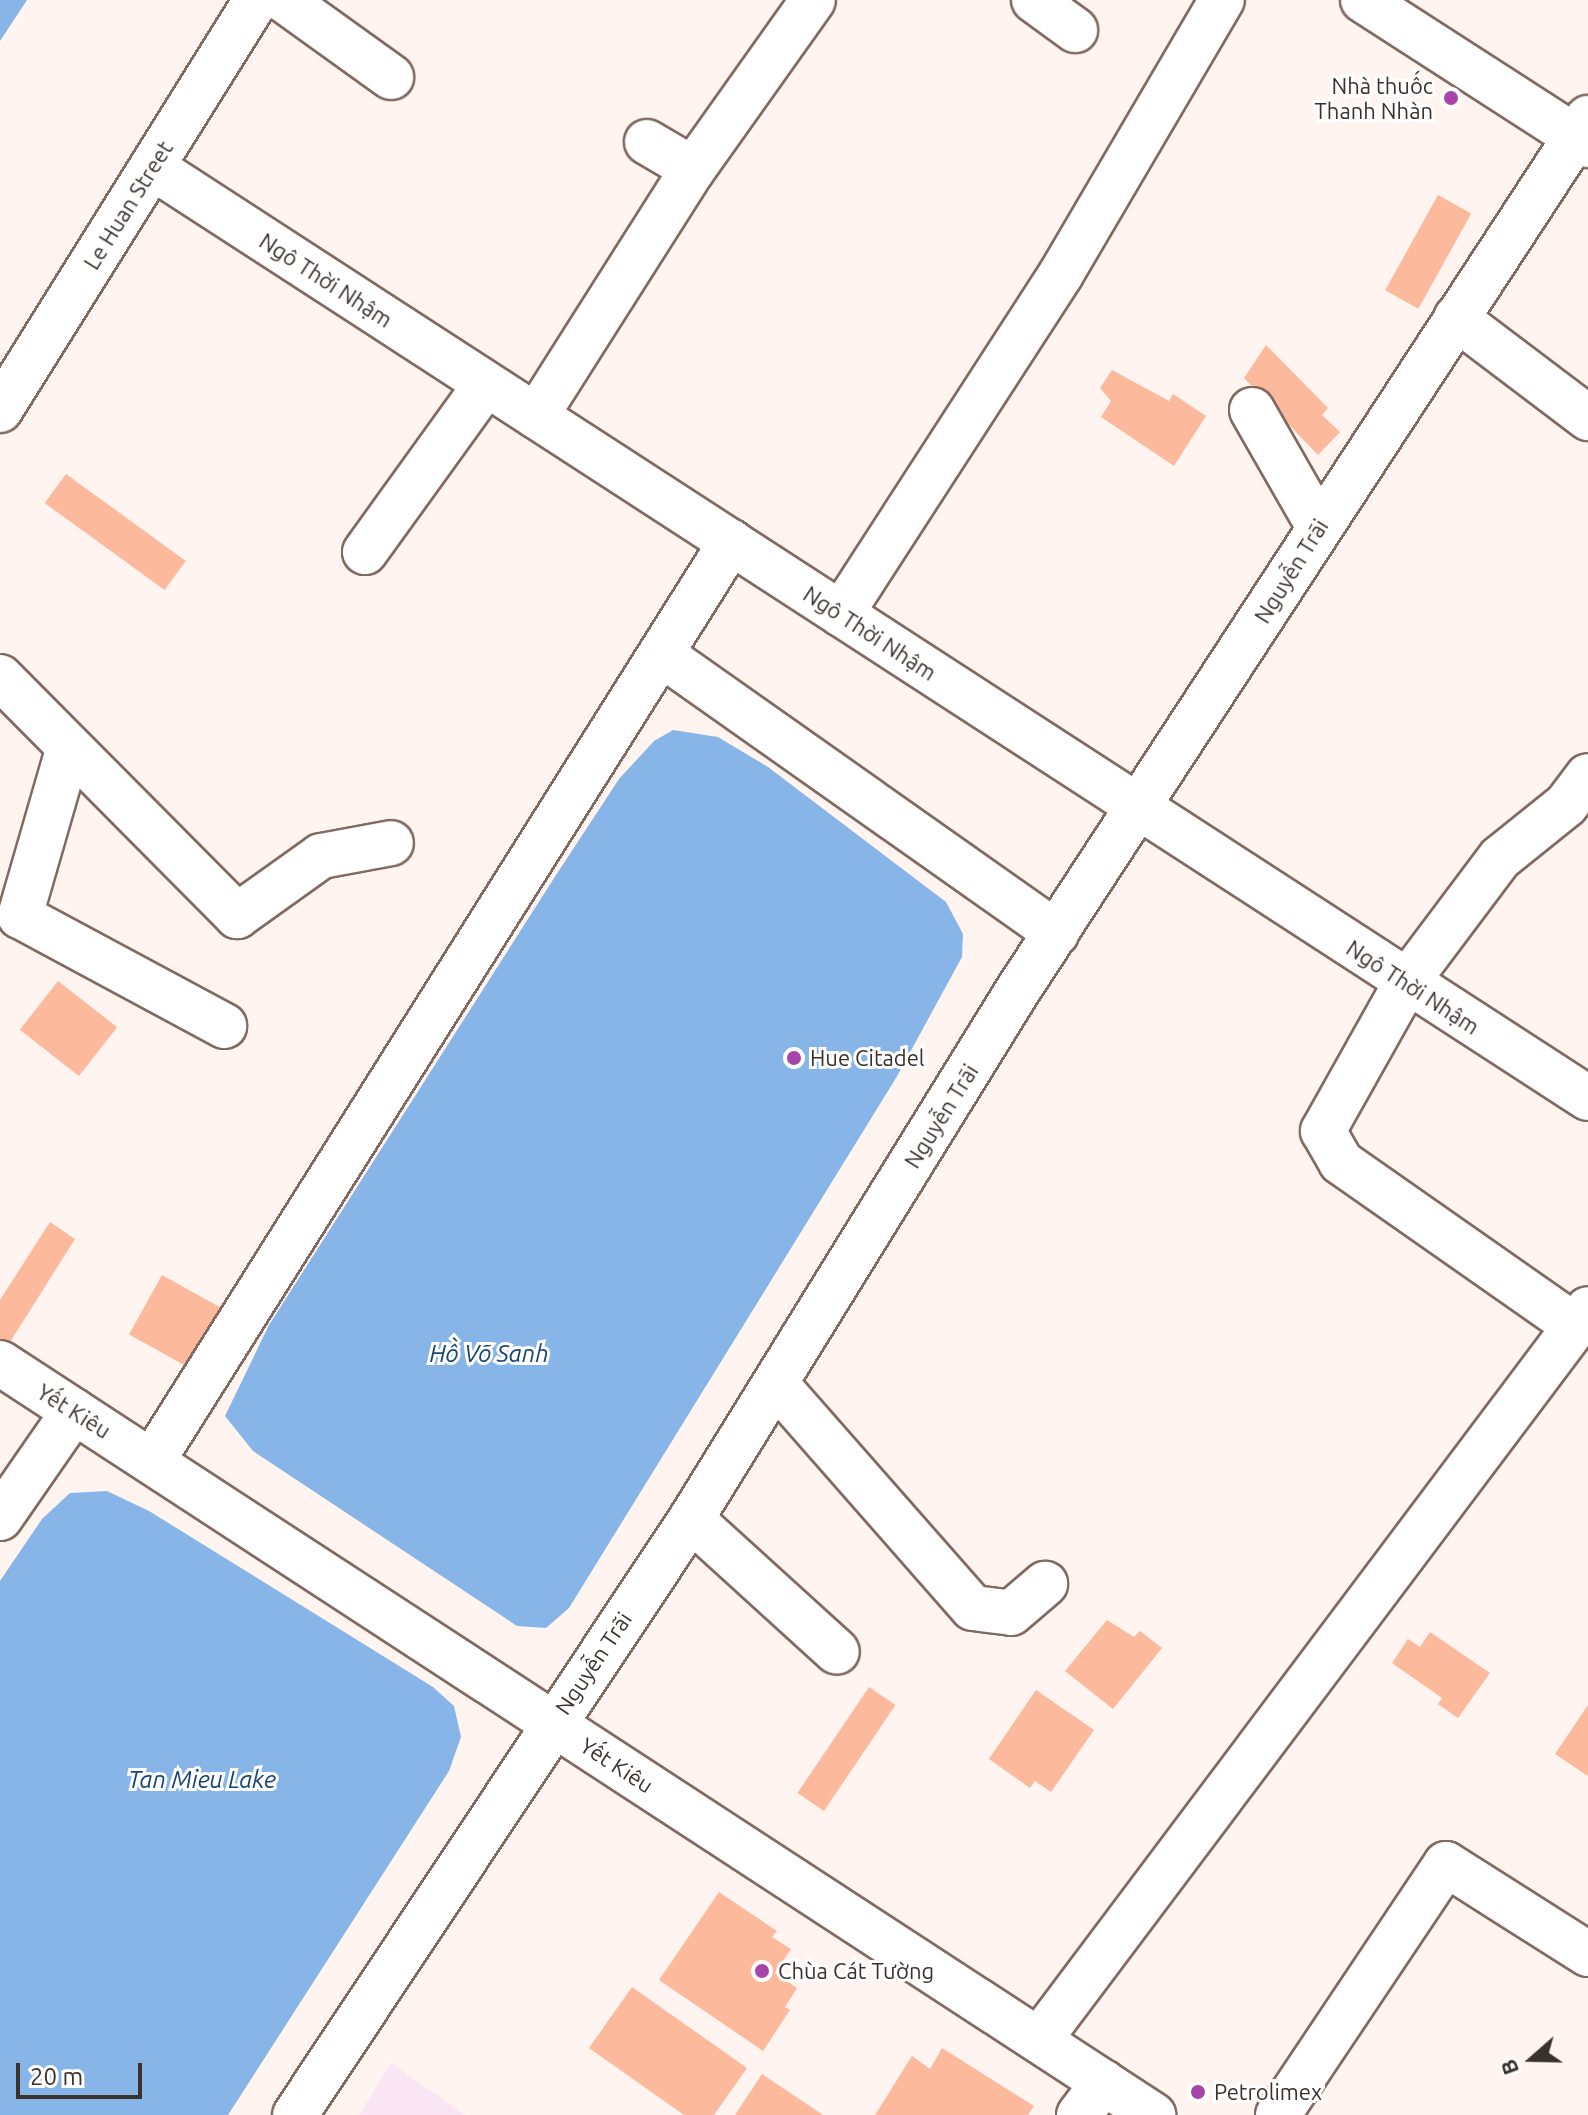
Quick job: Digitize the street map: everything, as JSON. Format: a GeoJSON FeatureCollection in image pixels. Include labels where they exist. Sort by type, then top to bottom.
{"type":"FeatureCollection","features":[{"type":"Feature","properties":{"kind":"street","name":"Le Huan Street"},"geometry":{"type":"LineString","coordinates":[[0,410],[256,0]]}},
{"type":"Feature","properties":{"kind":"street"},"geometry":{"type":"LineString","coordinates":[[284,0],[391,77]]}},
{"type":"Feature","properties":{"kind":"street"},"geometry":{"type":"LineString","coordinates":[[1034,0],[1075,30]]}},
{"type":"Feature","properties":{"kind":"street"},"geometry":{"type":"LineString","coordinates":[[841,614],[1061,274],[1222,0]]}},
{"type":"Feature","properties":{"kind":"street"},"geometry":{"type":"LineString","coordinates":[[1363,0],[1584,133]]}},
{"type":"Feature","properties":{"kind":"street"},"geometry":{"type":"LineString","coordinates":[[536,416],[802,3]]}},
{"type":"Feature","properties":{"kind":"street","name":"Nguyễn Trãi"},"geometry":{"type":"LineString","coordinates":[[295,2115],[691,1519],[1056,933],[1141,808],[1319,527],[1456,318],[1584,133]]}},
{"type":"Feature","properties":{"kind":"street"},"geometry":{"type":"LineString","coordinates":[[647,142],[693,169]]}},
{"type":"Feature","properties":{"kind":"street","name":"Ngô Thời Nhậm"},"geometry":{"type":"LineString","coordinates":[[152,167],[1406,983],[1583,1084]]}},
{"type":"Feature","properties":{"kind":"street"},"geometry":{"type":"LineString","coordinates":[[1456,318],[1588,418]]}},
{"type":"Feature","properties":{"kind":"street"},"geometry":{"type":"LineString","coordinates":[[365,552],[486,384]]}},
{"type":"Feature","properties":{"kind":"street"},"geometry":{"type":"LineString","coordinates":[[1252,410],[1319,527]]}},
{"type":"Feature","properties":{"kind":"street"},"geometry":{"type":"LineString","coordinates":[[153,1460],[731,542]]}},
{"type":"Feature","properties":{"kind":"street"},"geometry":{"type":"LineString","coordinates":[[661,654],[1056,933]]}},
{"type":"Feature","properties":{"kind":"street"},"geometry":{"type":"LineString","coordinates":[[0,677],[68,750],[237,916],[321,856],[391,843]]}},
{"type":"Feature","properties":{"kind":"street"},"geometry":{"type":"LineString","coordinates":[[68,750],[20,916],[224,1026]]}},
{"type":"Feature","properties":{"kind":"street"},"geometry":{"type":"LineString","coordinates":[[1039,2040],[1582,1318],[1341,1162],[1323,1131],[1406,983],[1500,858],[1566,805],[1588,776]]}},
{"type":"Feature","properties":{"kind":"street","name":"Yết Kiêu"},"geometry":{"type":"LineString","coordinates":[[0,1363],[1039,2040],[1091,2099],[1153,2115]]}},
{"type":"Feature","properties":{"kind":"street"},"geometry":{"type":"LineString","coordinates":[[776,1384],[973,1608],[1011,1613],[1045,1584]]}},
{"type":"Feature","properties":{"kind":"street"},"geometry":{"type":"LineString","coordinates":[[0,1518],[74,1411]]}},
{"type":"Feature","properties":{"kind":"street"},"geometry":{"type":"LineString","coordinates":[[691,1519],[837,1652]]}},
{"type":"Feature","properties":{"kind":"street"},"geometry":{"type":"LineString","coordinates":[[1278,2115],[1446,1864],[1588,1954]]}},
{"type":"Feature","properties":{"kind":"shaded area"},"geometry":{"type":"Polygon","coordinates":[[[391,2063],[465,2115],[359,2115],[391,2063]]]}},
{"type":"Feature","properties":{"kind":"water"},"geometry":{"type":"Polygon","coordinates":[[[0,0],[27,0],[0,41],[0,0]]]}},
{"type":"Feature","properties":{"kind":"water","name":"Hồ Võ Sanh"},"geometry":{"type":"Polygon","coordinates":[[[673,730],[718,737],[768,767],[946,902],[963,934],[962,957],[896,1078],[569,1608],[546,1628],[517,1626],[253,1451],[225,1416],[269,1325],[556,875],[619,779],[654,741],[673,730]]]}},
{"type":"Feature","properties":{"kind":"water","name":"Tan Mieu Lake"},"geometry":{"type":"Polygon","coordinates":[[[107,1491],[149,1511],[433,1687],[454,1706],[461,1737],[449,1771],[228,2115],[0,2115],[0,1581],[42,1519],[70,1493],[107,1491]]]}},
{"type":"Feature","properties":{"kind":"building"},"geometry":{"type":"Polygon","coordinates":[[[1438,195],[1471,213],[1418,309],[1385,290],[1438,195]]]}},
{"type":"Feature","properties":{"kind":"building"},"geometry":{"type":"Polygon","coordinates":[[[1266,345],[1328,408],[1322,415],[1340,432],[1318,455],[1244,378],[1266,345]]]}},
{"type":"Feature","properties":{"kind":"building"},"geometry":{"type":"Polygon","coordinates":[[[1112,370],[1169,401],[1173,394],[1206,416],[1174,466],[1101,417],[1111,401],[1100,388],[1112,370]]]}},
{"type":"Feature","properties":{"kind":"building"},"geometry":{"type":"Polygon","coordinates":[[[66,474],[186,561],[165,590],[45,503],[66,474]]]}},
{"type":"Feature","properties":{"kind":"building"},"geometry":{"type":"Polygon","coordinates":[[[58,981],[117,1027],[79,1076],[20,1030],[58,981]]]}},
{"type":"Feature","properties":{"kind":"building"},"geometry":{"type":"Polygon","coordinates":[[[50,1222],[75,1239],[0,1358],[0,1300],[50,1222]]]}},
{"type":"Feature","properties":{"kind":"building"},"geometry":{"type":"Polygon","coordinates":[[[162,1275],[226,1310],[193,1370],[129,1334],[162,1275]]]}},
{"type":"Feature","properties":{"kind":"building"},"geometry":{"type":"Polygon","coordinates":[[[1107,1620],[1134,1637],[1140,1631],[1162,1648],[1113,1709],[1065,1671],[1107,1620]]]}},
{"type":"Feature","properties":{"kind":"building"},"geometry":{"type":"Polygon","coordinates":[[[1430,1632],[1490,1673],[1458,1718],[1438,1704],[1442,1698],[1392,1663],[1408,1639],[1420,1647],[1430,1632]]]}},
{"type":"Feature","properties":{"kind":"building"},"geometry":{"type":"Polygon","coordinates":[[[869,1687],[896,1705],[824,1811],[797,1793],[869,1687]]]}},
{"type":"Feature","properties":{"kind":"building"},"geometry":{"type":"Polygon","coordinates":[[[1036,1690],[1094,1730],[1051,1792],[1035,1781],[1030,1788],[989,1759],[1036,1690]]]}},
{"type":"Feature","properties":{"kind":"building"},"geometry":{"type":"Polygon","coordinates":[[[1588,1705],[1588,1776],[1555,1754],[1588,1705]]]}},
{"type":"Feature","properties":{"kind":"building"},"geometry":{"type":"Polygon","coordinates":[[[719,1892],[777,1931],[772,1937],[791,1949],[775,1973],[797,1988],[785,2007],[790,2010],[763,2051],[659,1980],[719,1892]]]}},
{"type":"Feature","properties":{"kind":"building"},"geometry":{"type":"Polygon","coordinates":[[[632,1987],[747,2068],[714,2115],[684,2115],[589,2048],[632,1987]]]}},
{"type":"Feature","properties":{"kind":"building"},"geometry":{"type":"Polygon","coordinates":[[[942,2048],[1034,2106],[1028,2115],[875,2115],[912,2056],[930,2069],[942,2048]]]}},
{"type":"Feature","properties":{"kind":"building"},"geometry":{"type":"Polygon","coordinates":[[[762,2074],[823,2115],[735,2115],[762,2074]]]}},
{"type":"Feature","properties":{"kind":"place","name":"Nhà thuốc Thanh Nhàn"},"geometry":{"type":"Point","coordinates":[1451,98]}},
{"type":"Feature","properties":{"kind":"place","name":"Hue Citadel"},"geometry":{"type":"Point","coordinates":[794,1058]}},
{"type":"Feature","properties":{"kind":"place","name":"Chùa Cát Tường"},"geometry":{"type":"Point","coordinates":[762,1971]}},
{"type":"Feature","properties":{"kind":"place","name":"Petrolimex"},"geometry":{"type":"Point","coordinates":[1198,2092]}}]}
